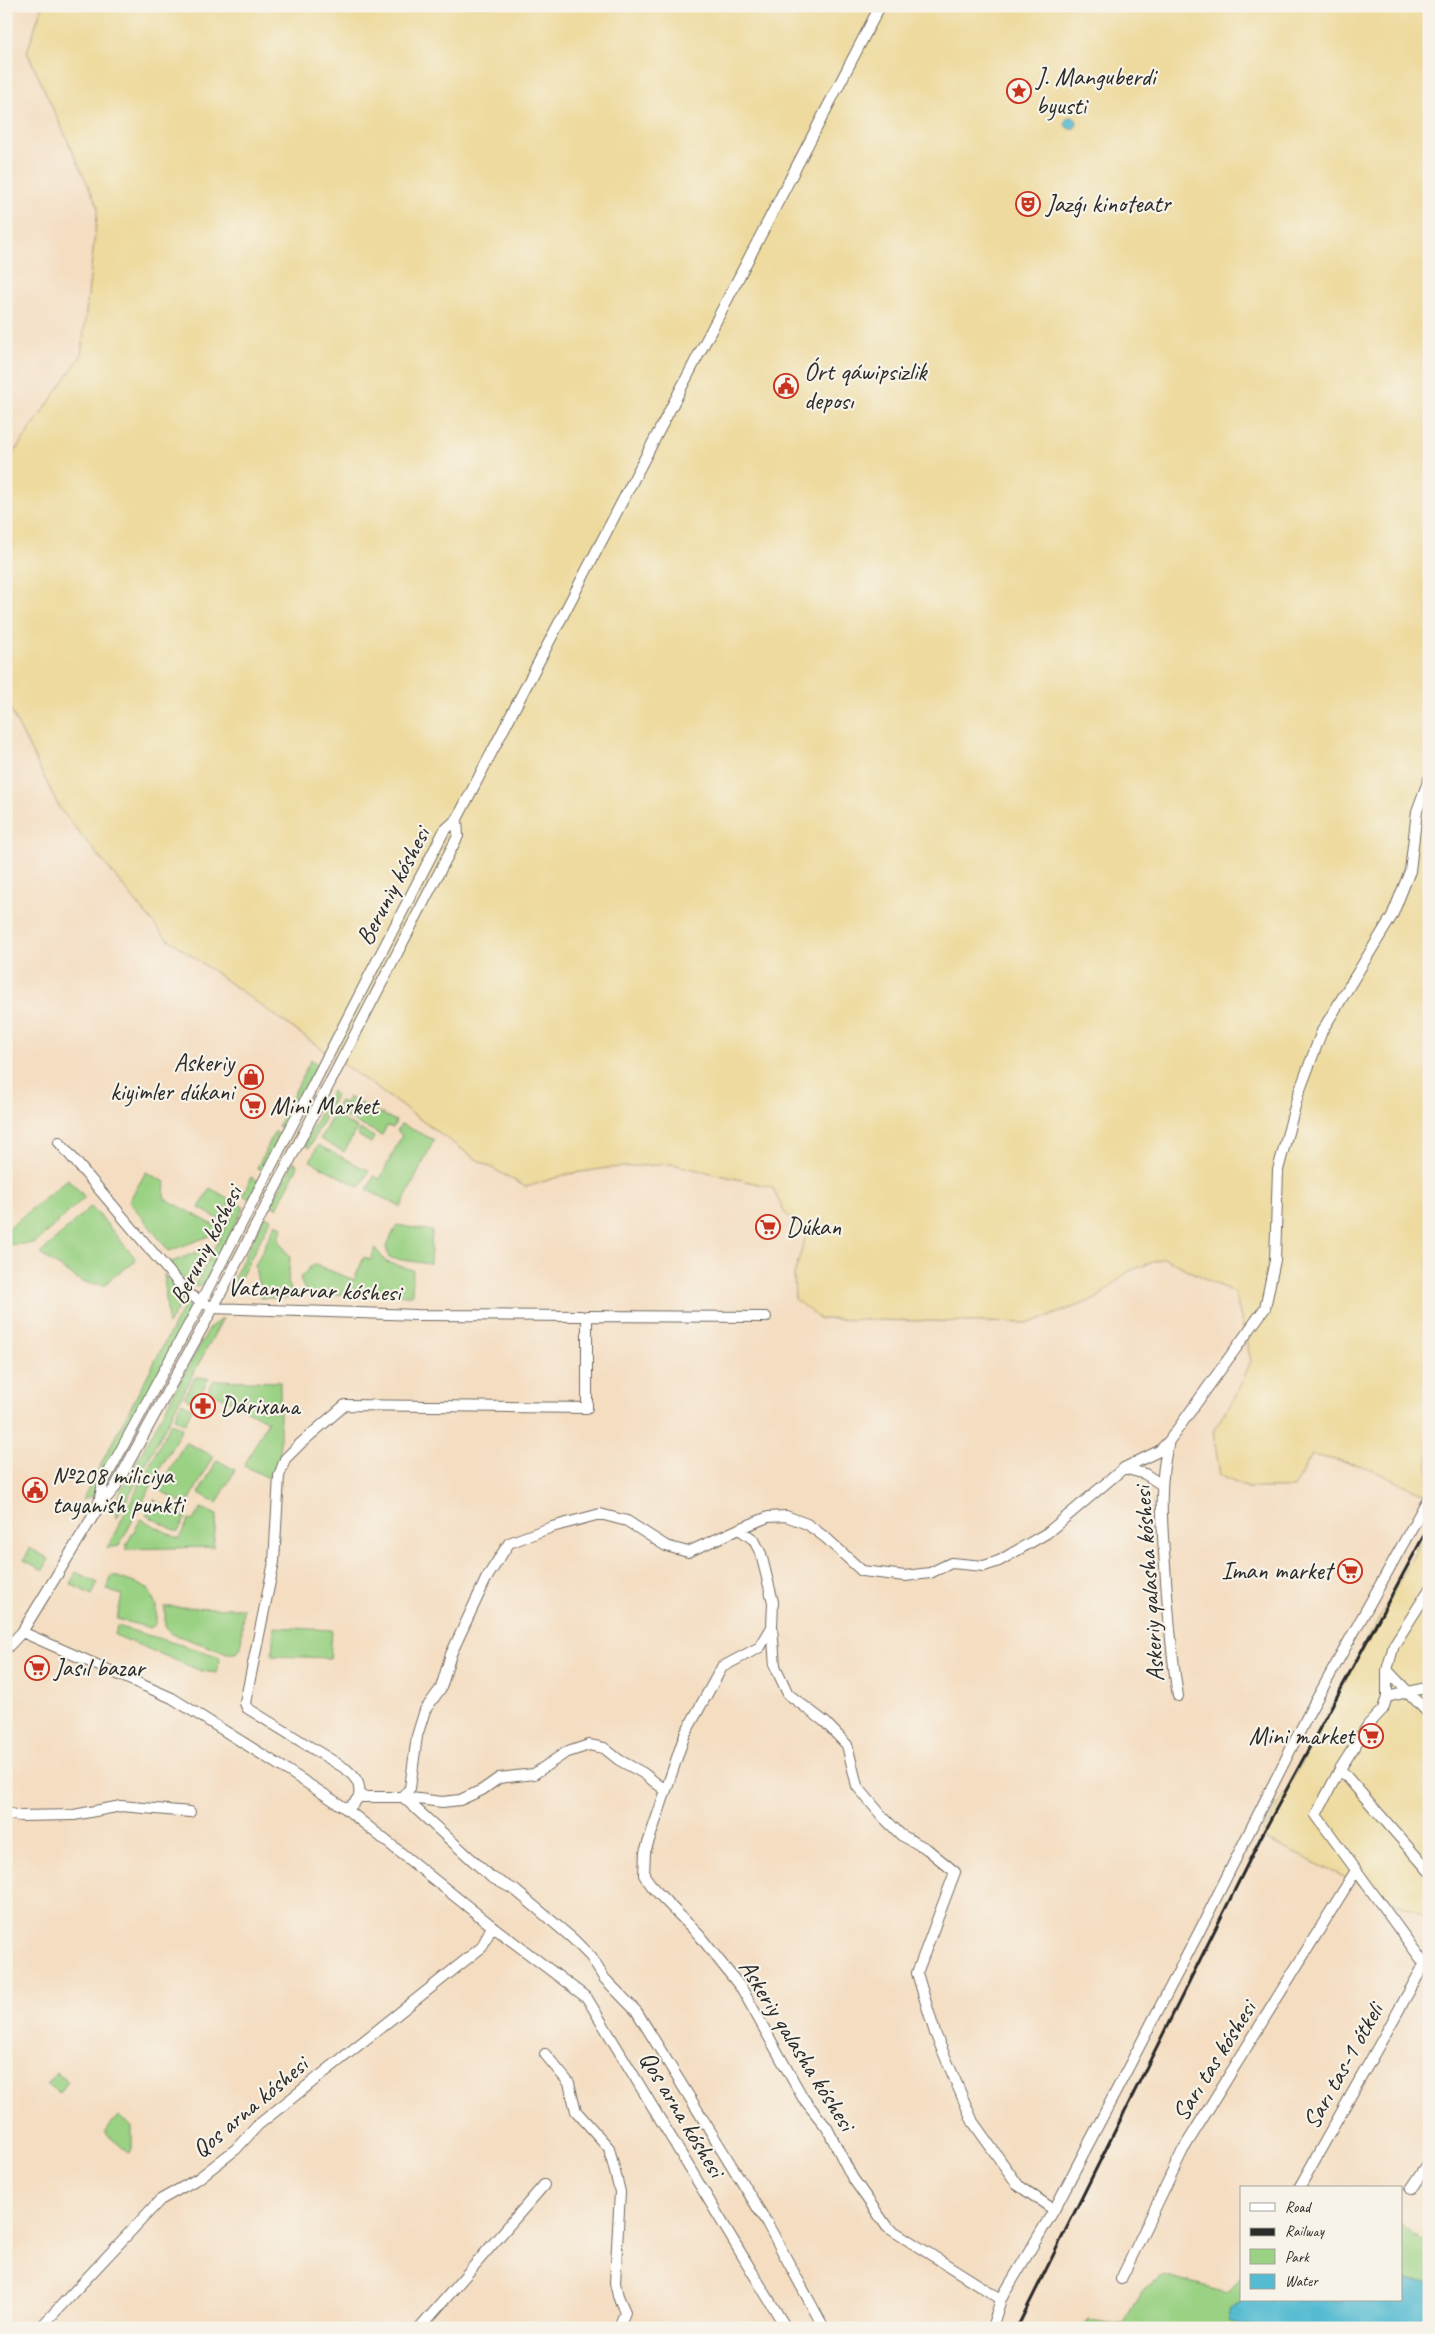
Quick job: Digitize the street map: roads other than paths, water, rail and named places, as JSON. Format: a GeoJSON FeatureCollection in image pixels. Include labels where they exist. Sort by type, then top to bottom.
{"type":"FeatureCollection","features":[{"type":"Feature","properties":{"kind":"street"},"geometry":{"type":"LineString","coordinates":[[457,819],[880,6]]}},
{"type":"Feature","properties":{"kind":"street","name":"Askeriy qalasha kóshesi"},"geometry":{"type":"LineString","coordinates":[[403,1798],[410,1788],[417,1736],[425,1710],[441,1688],[451,1654],[486,1579],[509,1543],[600,1514],[627,1520],[666,1546],[688,1552],[768,1517],[786,1516],[807,1524],[826,1538],[862,1571],[905,1576],[930,1573],[952,1563],[984,1566],[999,1561],[1047,1533],[1124,1468],[1159,1451],[1169,1441],[1265,1308],[1275,1260],[1278,1170],[1298,1095],[1322,1031],[1392,916],[1410,871],[1417,811],[1429,780]]}},
{"type":"Feature","properties":{"kind":"street","name":"Beruniy kóshesi"},"geometry":{"type":"LineString","coordinates":[[98,1508],[103,1483],[201,1302],[444,831],[457,819]]}},
{"type":"Feature","properties":{"kind":"street","name":"Beruniy kóshesi"},"geometry":{"type":"LineString","coordinates":[[98,1508],[114,1490],[213,1308],[458,836],[457,819]]}},
{"type":"Feature","properties":{"kind":"street"},"geometry":{"type":"LineString","coordinates":[[375,966],[387,972]]}},
{"type":"Feature","properties":{"kind":"street","name":"Vatanparvar kóshesi"},"geometry":{"type":"LineString","coordinates":[[59,1142],[188,1294],[213,1308],[417,1315],[766,1317]]}},
{"type":"Feature","properties":{"kind":"street"},"geometry":{"type":"LineString","coordinates":[[346,1808],[352,1805],[359,1797],[358,1779],[346,1769],[247,1708],[245,1703],[274,1562],[279,1476],[285,1459],[320,1425],[345,1405],[587,1408],[584,1316]]}},
{"type":"Feature","properties":{"kind":"street","name":"Askeriy qalasha kóshesi"},"geometry":{"type":"LineString","coordinates":[[1169,1441],[1163,1461],[1163,1535],[1169,1638],[1178,1696]]}},
{"type":"Feature","properties":{"kind":"street"},"geometry":{"type":"LineString","coordinates":[[1124,1468],[1145,1474],[1162,1485]]}},
{"type":"Feature","properties":{"kind":"street"},"geometry":{"type":"LineString","coordinates":[[992,2328],[1001,2299],[1054,2210],[1200,1930],[1310,1711],[1429,1497]]}},
{"type":"Feature","properties":{"kind":"street"},"geometry":{"type":"LineString","coordinates":[[6,1649],[22,1632],[98,1508]]}},
{"type":"Feature","properties":{"kind":"street"},"geometry":{"type":"LineString","coordinates":[[739,1529],[754,1540],[761,1554],[773,1602],[772,1627],[775,1666],[788,1694],[825,1722],[847,1745],[857,1786],[882,1816],[901,1835],[927,1849],[955,1872],[916,1973],[935,2033],[973,2122],[1018,2185],[1054,2210]]}},
{"type":"Feature","properties":{"kind":"street"},"geometry":{"type":"LineString","coordinates":[[1426,1968],[1355,1872],[1316,1815],[1340,1769],[1368,1725],[1383,1709],[1387,1697],[1387,1670],[1394,1645],[1429,1590]]}},
{"type":"Feature","properties":{"kind":"street","name":"Askeriy qalasha kóshesi"},"geometry":{"type":"LineString","coordinates":[[772,1627],[760,1647],[722,1667],[685,1734],[645,1852],[644,1875],[654,1889],[699,1935],[742,1990],[803,2098],[826,2128],[852,2177],[887,2226],[1001,2299]]}},
{"type":"Feature","properties":{"kind":"street","name":"Qos arna kóshesi"},"geometry":{"type":"LineString","coordinates":[[22,1632],[172,1698],[346,1808],[492,1926],[587,1998],[786,2328]]}},
{"type":"Feature","properties":{"kind":"street"},"geometry":{"type":"LineString","coordinates":[[1387,1670],[1429,1714]]}},
{"type":"Feature","properties":{"kind":"street"},"geometry":{"type":"LineString","coordinates":[[1387,1697],[1429,1687]]}},
{"type":"Feature","properties":{"kind":"street"},"geometry":{"type":"LineString","coordinates":[[359,1797],[403,1798],[442,1802],[460,1800],[482,1790],[499,1778],[534,1774],[565,1753],[589,1745],[604,1748],[619,1760],[643,1773],[665,1790]]}},
{"type":"Feature","properties":{"kind":"street"},"geometry":{"type":"LineString","coordinates":[[1340,1769],[1429,1871]]}},
{"type":"Feature","properties":{"kind":"street"},"geometry":{"type":"LineString","coordinates":[[403,1798],[491,1877],[516,1890],[572,1938],[591,1957],[604,1978],[637,2012],[767,2223],[824,2328]]}},
{"type":"Feature","properties":{"kind":"street"},"geometry":{"type":"LineString","coordinates":[[6,1813],[20,1816],[74,1815],[121,1806],[190,1812]]}},
{"type":"Feature","properties":{"kind":"street","name":"Sarı tas kóshesi"},"geometry":{"type":"LineString","coordinates":[[1120,2279],[1183,2150],[1355,1872]]}},
{"type":"Feature","properties":{"kind":"street","name":"Qos arna kóshesi"},"geometry":{"type":"LineString","coordinates":[[40,2328],[160,2200],[199,2178],[228,2155],[258,2125],[482,1947],[492,1926]]}},
{"type":"Feature","properties":{"kind":"street","name":"Sarı tas-1 ótkeli"},"geometry":{"type":"LineString","coordinates":[[1300,2186],[1426,1968]]}},
{"type":"Feature","properties":{"kind":"street"},"geometry":{"type":"LineString","coordinates":[[545,2054],[569,2083],[576,2111],[609,2148],[620,2192],[615,2283],[625,2312],[620,2328]]}},
{"type":"Feature","properties":{"kind":"street"},"geometry":{"type":"LineString","coordinates":[[1411,2190],[1429,2162]]}},
{"type":"Feature","properties":{"kind":"street"},"geometry":{"type":"LineString","coordinates":[[420,2328],[544,2184]]}},
{"type":"Feature","properties":{"kind":"water"},"geometry":{"type":"Polygon","coordinates":[[[1071,117],[1077,123],[1071,129],[1065,123],[1071,117]]]}},
{"type":"Feature","properties":{"kind":"water"},"geometry":{"type":"Polygon","coordinates":[[[1402,2275],[1406,2281],[1429,2282],[1429,2328],[1273,2328],[1229,2321],[1232,2309],[1244,2302],[1402,2302],[1402,2275]]]}},
{"type":"Feature","properties":{"kind":"railway"},"geometry":{"type":"LineString","coordinates":[[1017,2328],[1261,1837],[1429,1526]]}},
{"type":"Feature","properties":{"kind":"place","name":"J. Manguberdi byusti"},"geometry":{"type":"Point","coordinates":[1019,91]}},
{"type":"Feature","properties":{"kind":"place","name":"Jazǵı kinoteatr"},"geometry":{"type":"Point","coordinates":[1028,204]}},
{"type":"Feature","properties":{"kind":"place","name":"Órt qáwipsizlik deposı"},"geometry":{"type":"Point","coordinates":[786,386]}},
{"type":"Feature","properties":{"kind":"place","name":"Askeriy kiyimler dúkani"},"geometry":{"type":"Point","coordinates":[251,1077]}},
{"type":"Feature","properties":{"kind":"place","name":"Mini Market"},"geometry":{"type":"Point","coordinates":[253,1106]}},
{"type":"Feature","properties":{"kind":"place","name":"Dúkan"},"geometry":{"type":"Point","coordinates":[768,1227]}},
{"type":"Feature","properties":{"kind":"place","name":"Dárixana"},"geometry":{"type":"Point","coordinates":[203,1406]}},
{"type":"Feature","properties":{"kind":"place","name":"№208 miliciya tayanish punkti"},"geometry":{"type":"Point","coordinates":[35,1490]}},
{"type":"Feature","properties":{"kind":"place","name":"Iman market"},"geometry":{"type":"Point","coordinates":[1350,1571]}},
{"type":"Feature","properties":{"kind":"place","name":"Jasıl bazar"},"geometry":{"type":"Point","coordinates":[37,1668]}},
{"type":"Feature","properties":{"kind":"place","name":"Mini market"},"geometry":{"type":"Point","coordinates":[1371,1736]}}]}
